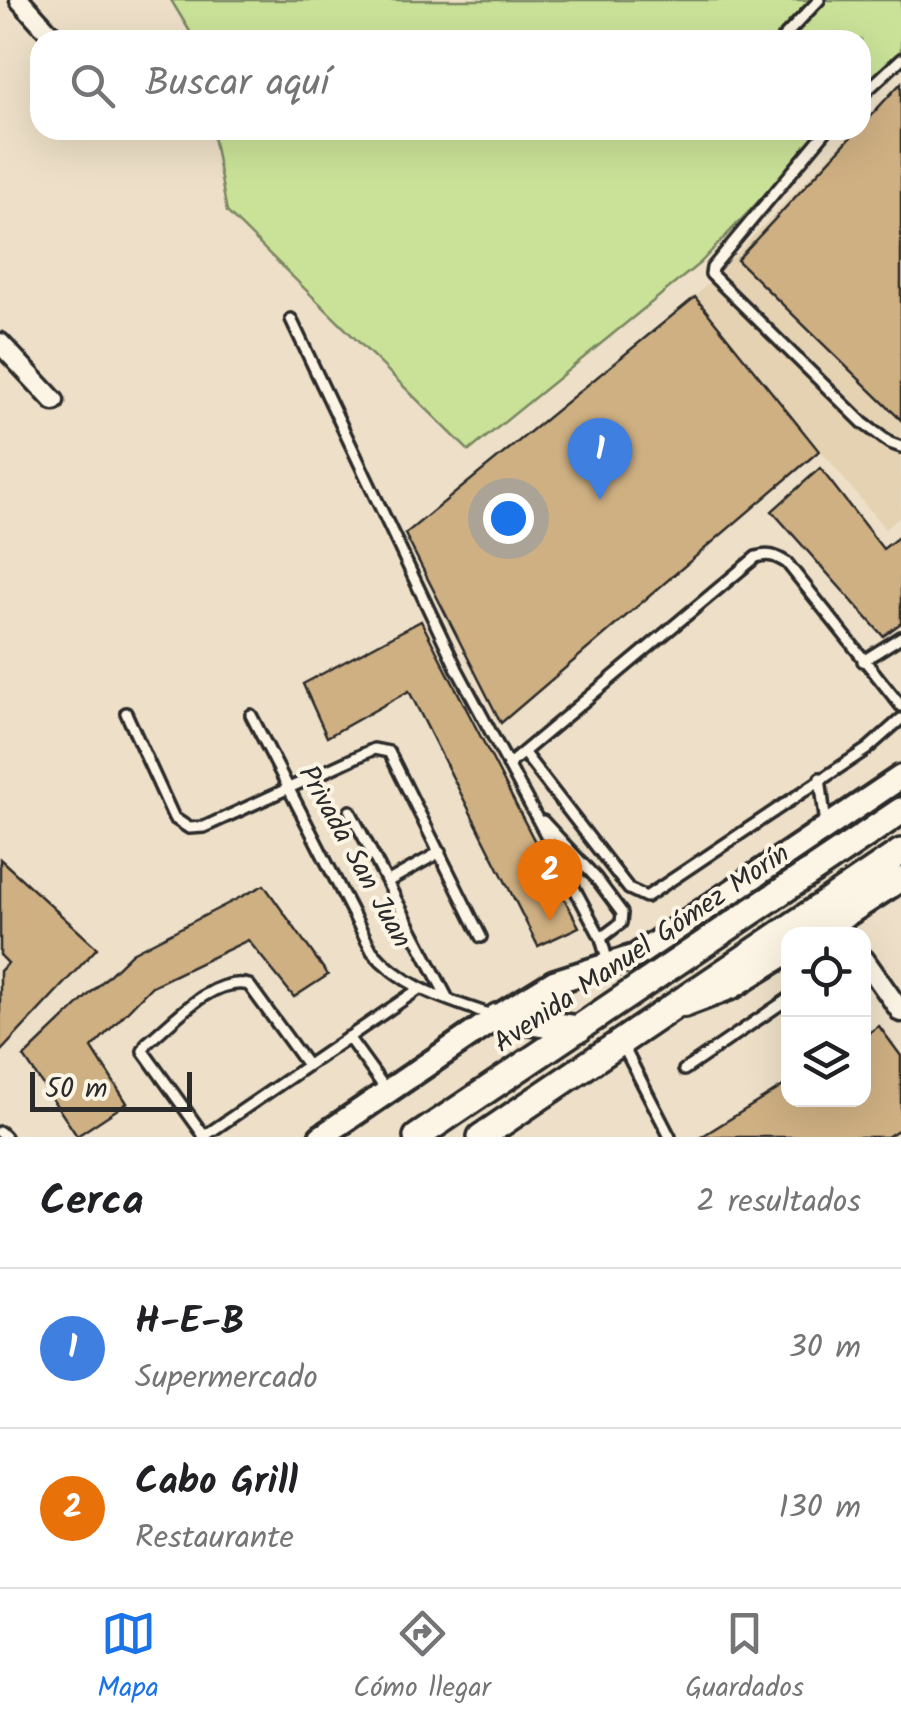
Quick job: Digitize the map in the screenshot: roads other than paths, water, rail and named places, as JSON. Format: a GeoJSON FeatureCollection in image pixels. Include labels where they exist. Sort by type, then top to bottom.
{"type":"FeatureCollection","features":[{"type":"Feature","properties":{"kind":"main road","name":"Avenida Manuel Gómez Morín"},"geometry":{"type":"LineString","coordinates":[[417,1137],[901,811]]}},
{"type":"Feature","properties":{"kind":"main road"},"geometry":{"type":"LineString","coordinates":[[481,1137],[901,852]]}},
{"type":"Feature","properties":{"kind":"main road"},"geometry":{"type":"LineString","coordinates":[[497,1017],[578,1029]]}},
{"type":"Feature","properties":{"kind":"street"},"geometry":{"type":"LineString","coordinates":[[20,0],[47,30]]}},
{"type":"Feature","properties":{"kind":"street"},"geometry":{"type":"LineString","coordinates":[[0,342],[54,400]]}},
{"type":"Feature","properties":{"kind":"street","name":"Avenida Manuel Gómez Morín"},"geometry":{"type":"LineString","coordinates":[[321,1137],[497,1017],[562,978],[636,956],[901,778]]}},
{"type":"Feature","properties":{"kind":"street"},"geometry":{"type":"LineString","coordinates":[[838,927],[901,879]]}},
{"type":"Feature","properties":{"kind":"street"},"geometry":{"type":"LineString","coordinates":[[666,1010],[732,987],[781,956]]}},
{"type":"Feature","properties":{"kind":"street"},"geometry":{"type":"LineString","coordinates":[[871,969],[901,1012]]}},
{"type":"Feature","properties":{"kind":"lane"},"geometry":{"type":"LineString","coordinates":[[790,30],[819,0]]}},
{"type":"Feature","properties":{"kind":"lane"},"geometry":{"type":"LineString","coordinates":[[871,87],[901,59]]}},
{"type":"Feature","properties":{"kind":"lane"},"geometry":{"type":"LineString","coordinates":[[819,140],[711,274],[863,423],[890,444],[901,447]]}},
{"type":"Feature","properties":{"kind":"lane"},"geometry":{"type":"LineString","coordinates":[[291,318],[457,670],[602,938],[608,966]]}},
{"type":"Feature","properties":{"kind":"lane"},"geometry":{"type":"LineString","coordinates":[[508,765],[756,556],[769,554],[787,563],[901,706]]}},
{"type":"Feature","properties":{"kind":"lane"},"geometry":{"type":"LineString","coordinates":[[862,661],[901,637]]}},
{"type":"Feature","properties":{"kind":"lane"},"geometry":{"type":"LineString","coordinates":[[126,713],[174,818],[189,828],[204,828],[374,749],[384,750],[392,756],[481,937]]}},
{"type":"Feature","properties":{"kind":"lane","name":"Privada San Juan"},"geometry":{"type":"LineString","coordinates":[[251,715],[372,951],[419,989],[497,1017]]}},
{"type":"Feature","properties":{"kind":"lane"},"geometry":{"type":"LineString","coordinates":[[523,752],[634,893],[651,896],[867,749],[901,718]]}},
{"type":"Feature","properties":{"kind":"lane"},"geometry":{"type":"LineString","coordinates":[[820,778],[827,830]]}},
{"type":"Feature","properties":{"kind":"lane"},"geometry":{"type":"LineString","coordinates":[[350,811],[448,1000]]}},
{"type":"Feature","properties":{"kind":"lane"},"geometry":{"type":"LineString","coordinates":[[534,812],[596,878],[622,913],[621,923],[602,938]]}},
{"type":"Feature","properties":{"kind":"lane"},"geometry":{"type":"LineString","coordinates":[[387,882],[440,852]]}},
{"type":"Feature","properties":{"kind":"lane"},"geometry":{"type":"LineString","coordinates":[[306,1066],[252,988],[239,983],[206,996],[143,1051],[204,1137],[419,989]]}},
{"type":"Feature","properties":{"kind":"lane"},"geometry":{"type":"LineString","coordinates":[[684,1070],[781,1004]]}},
{"type":"Feature","properties":{"kind":"lane"},"geometry":{"type":"LineString","coordinates":[[348,1037],[387,1091]]}},
{"type":"Feature","properties":{"kind":"lane"},"geometry":{"type":"LineString","coordinates":[[621,1042],[670,1137]]}},
{"type":"Feature","properties":{"kind":"place","name":"H-E-B"},"geometry":{"type":"Point","coordinates":[600,500]}},
{"type":"Feature","properties":{"kind":"place","name":"Cabo Grill"},"geometry":{"type":"Point","coordinates":[550,921]}}]}
